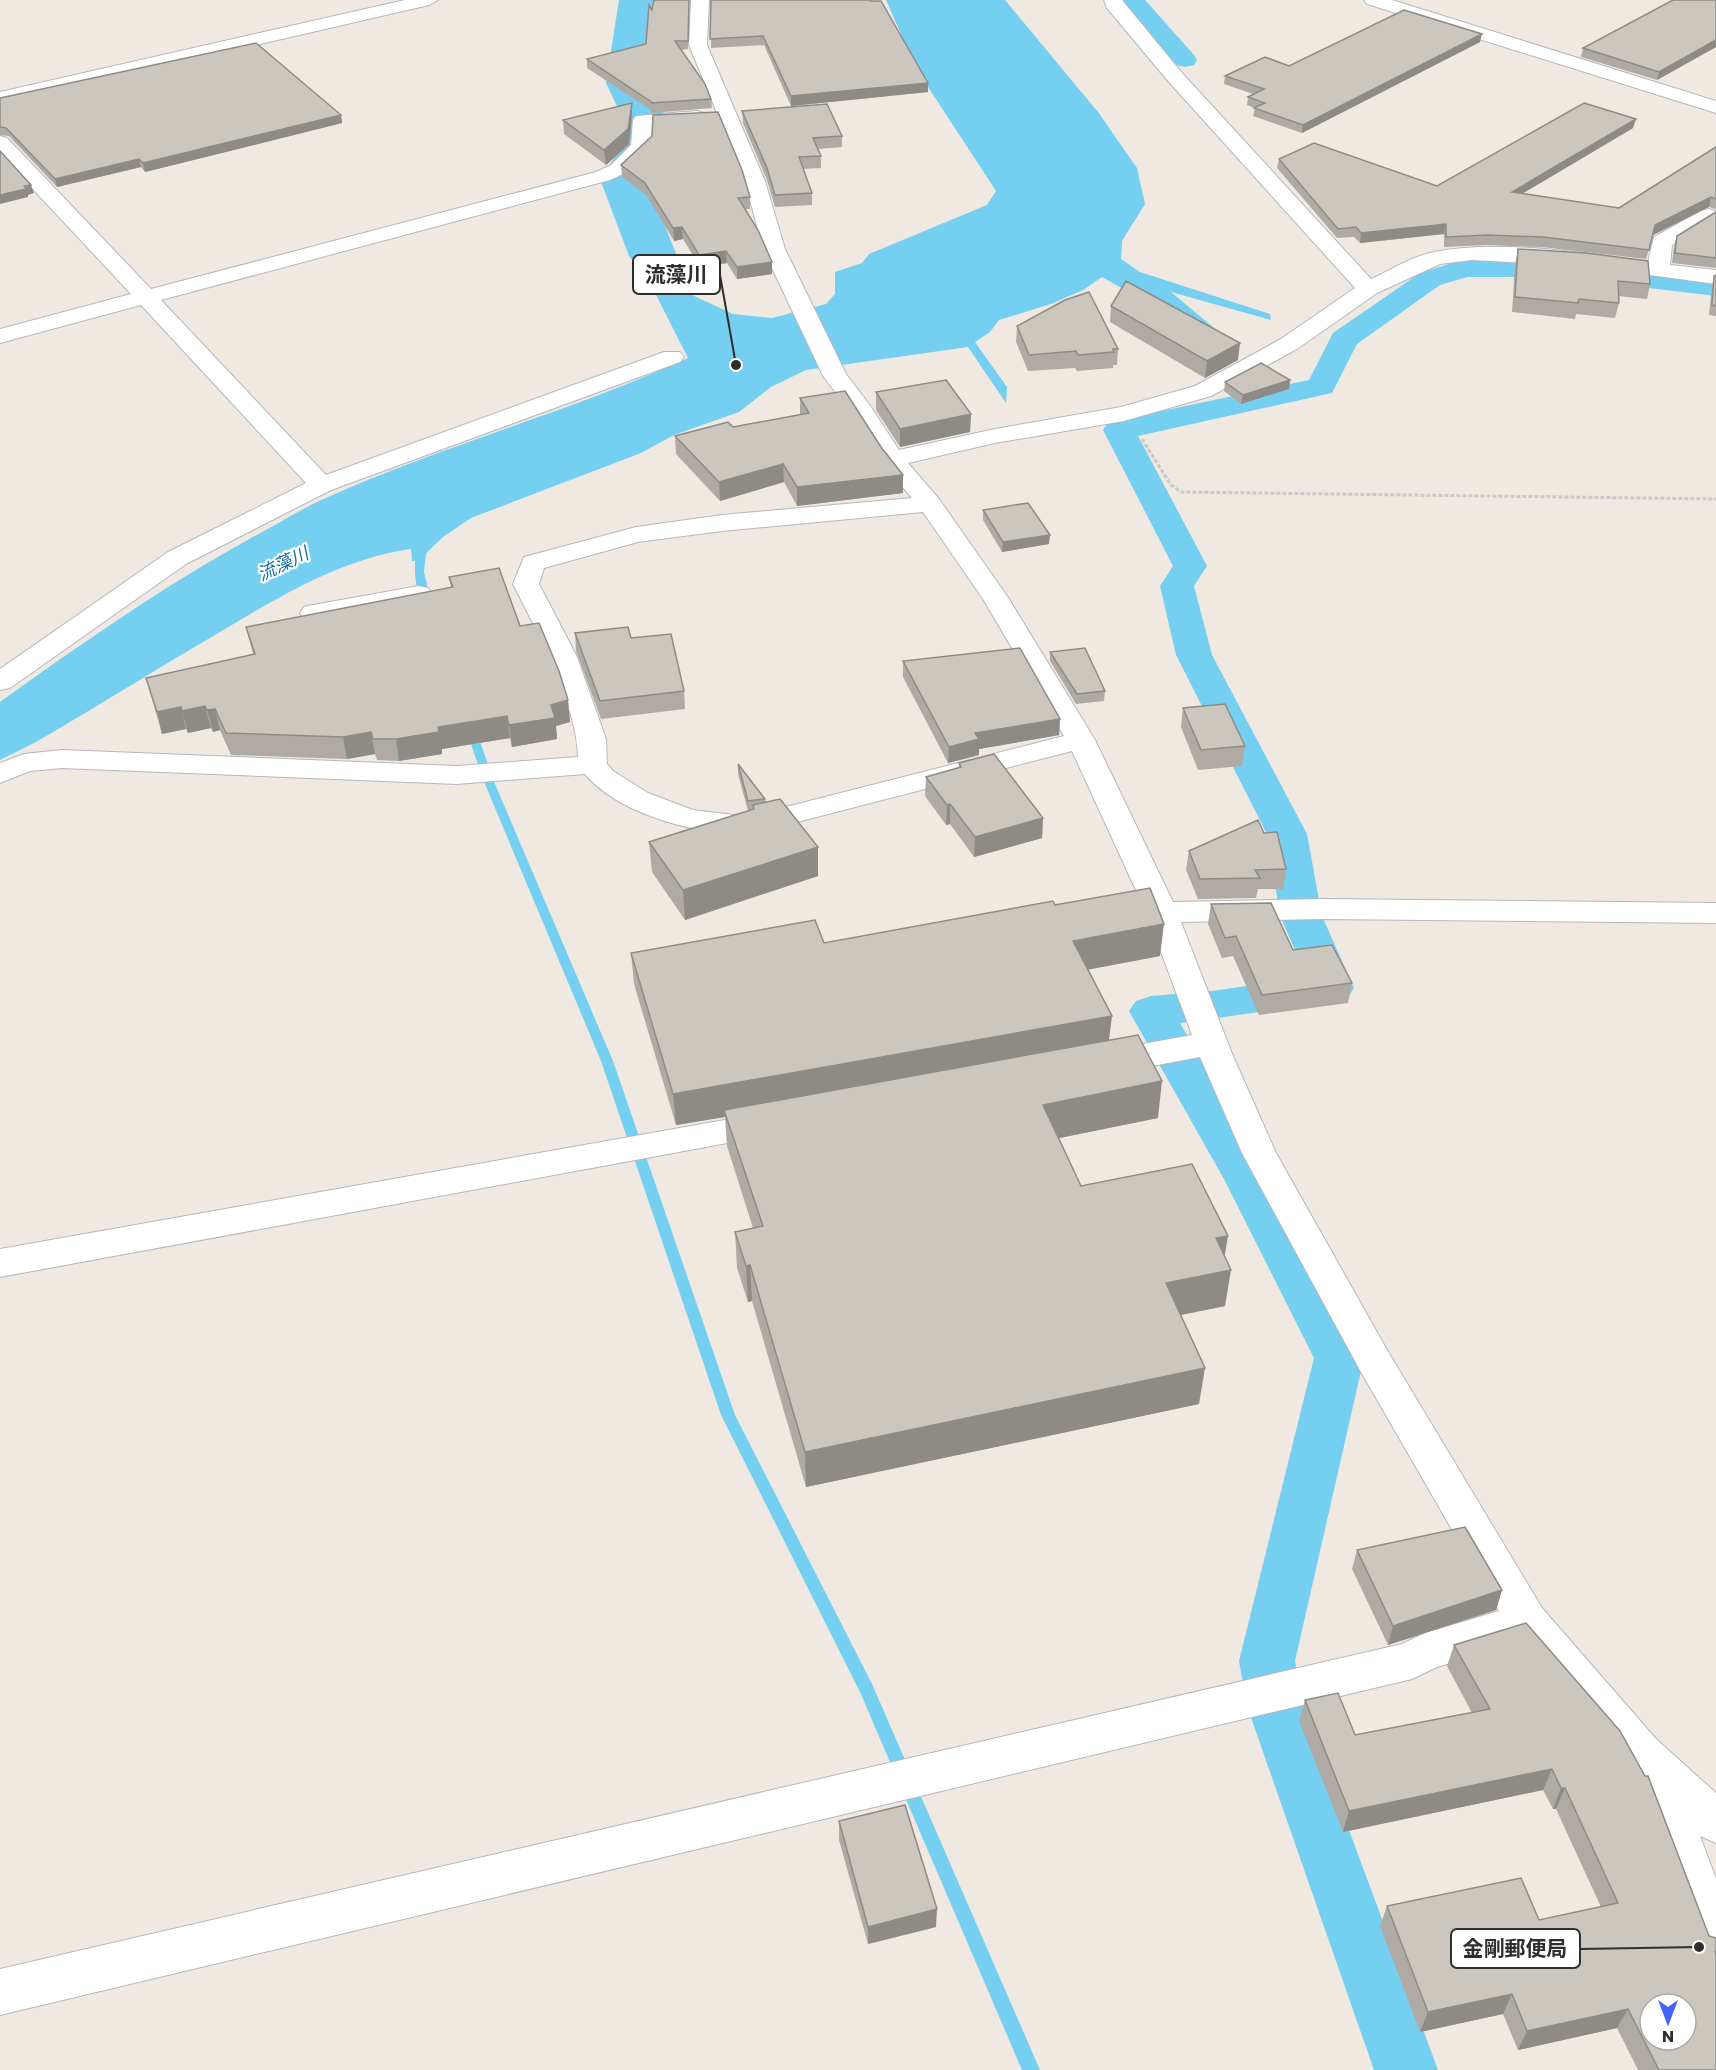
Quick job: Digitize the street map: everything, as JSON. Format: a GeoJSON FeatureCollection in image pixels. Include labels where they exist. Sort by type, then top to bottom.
{"type":"FeatureCollection","features":[{"type":"Feature","properties":{"kind":"street"},"geometry":{"type":"LineString","coordinates":[[0,98],[429,0]]}},
{"type":"Feature","properties":{"kind":"street"},"geometry":{"type":"LineString","coordinates":[[700,0],[698,45],[755,181],[774,249],[835,376],[863,412],[892,459],[930,504],[996,599],[1081,741],[1179,951],[1210,1037],[1259,1153],[1413,1430],[1527,1621],[1648,1760],[1716,1822]]}},
{"type":"Feature","properties":{"kind":"street"},"geometry":{"type":"LineString","coordinates":[[1113,0],[1113,4],[1175,77],[1357,279],[1369,288]]}},
{"type":"Feature","properties":{"kind":"street"},"geometry":{"type":"LineString","coordinates":[[1373,0],[1716,107]]}},
{"type":"Feature","properties":{"kind":"street"},"geometry":{"type":"LineString","coordinates":[[0,336],[603,176],[618,169],[641,146],[652,120],[728,116]]}},
{"type":"Feature","properties":{"kind":"street"},"geometry":{"type":"LineString","coordinates":[[0,142],[322,485]]}},
{"type":"Feature","properties":{"kind":"street"},"geometry":{"type":"LineString","coordinates":[[1658,270],[1662,242],[1708,215]]}},
{"type":"Feature","properties":{"kind":"street"},"geometry":{"type":"LineString","coordinates":[[892,459],[995,436],[1124,414],[1203,392],[1289,344],[1369,288],[1435,258],[1472,254],[1582,261],[1716,277]]}},
{"type":"Feature","properties":{"kind":"street"},"geometry":{"type":"LineString","coordinates":[[0,682],[177,558],[322,485],[672,357]]}},
{"type":"Feature","properties":{"kind":"street"},"geometry":{"type":"LineString","coordinates":[[930,504],[722,523],[636,535],[533,563],[518,576],[526,584],[564,657],[592,739],[593,765],[603,777],[638,799],[688,819],[734,824],[770,820],[1081,741]]}},
{"type":"Feature","properties":{"kind":"street"},"geometry":{"type":"LineString","coordinates":[[313,614],[438,591]]}},
{"type":"Feature","properties":{"kind":"street"},"geometry":{"type":"LineString","coordinates":[[9,763],[62,759],[457,776],[593,765]]}},
{"type":"Feature","properties":{"kind":"street"},"geometry":{"type":"LineString","coordinates":[[1162,912],[1322,909],[1716,913]]}},
{"type":"Feature","properties":{"kind":"street"},"geometry":{"type":"LineString","coordinates":[[1071,1069],[1210,1037]]}},
{"type":"Feature","properties":{"kind":"street"},"geometry":{"type":"LineString","coordinates":[[0,1263],[608,1155],[802,1118]]}},
{"type":"Feature","properties":{"kind":"street"},"geometry":{"type":"LineString","coordinates":[[0,1992],[1412,1660],[1425,1652],[1527,1621]]}},
{"type":"Feature","properties":{"kind":"street"},"geometry":{"type":"LineString","coordinates":[[1648,1760],[1716,1939]]}},
{"type":"Feature","properties":{"kind":"path"},"geometry":{"type":"LineString","coordinates":[[1140,436],[1171,485],[1181,492],[1716,499]]}},
{"type":"Feature","properties":{"kind":"water"},"geometry":{"type":"Polygon","coordinates":[[[886,0],[1005,0],[1098,112],[1137,168],[1145,204],[1122,241],[1121,259],[1140,272],[1270,314],[1271,320],[1171,292],[1226,338],[1148,303],[1102,277],[1083,290],[1051,304],[999,320],[990,332],[975,342],[1007,387],[1006,403],[968,347],[806,370],[771,387],[739,412],[674,435],[641,453],[471,518],[443,537],[419,560],[412,561],[411,549],[385,554],[335,570],[312,581],[243,619],[36,742],[0,760],[0,702],[123,616],[218,557],[310,505],[364,481],[597,396],[688,358],[656,295],[665,289],[646,258],[659,254],[677,288],[733,314],[772,318],[826,304],[835,294],[835,272],[862,263],[869,254],[987,205],[996,191],[917,70],[886,0]]]}},
{"type":"Feature","properties":{"kind":"building"},"geometry":{"type":"Polygon","coordinates":[[[654,0],[689,0],[688,41],[675,41],[705,84],[711,99],[653,103],[587,59],[646,44],[649,5],[652,10],[654,0]]]}},
{"type":"Feature","properties":{"kind":"building"},"geometry":{"type":"Polygon","coordinates":[[[711,0],[881,1],[928,83],[791,96],[763,36],[710,39],[711,0]]]}},
{"type":"Feature","properties":{"kind":"building"},"geometry":{"type":"Polygon","coordinates":[[[1673,0],[1716,0],[1716,40],[1659,72],[1583,48],[1673,0]]]}},
{"type":"Feature","properties":{"kind":"building"},"geometry":{"type":"Polygon","coordinates":[[[1404,10],[1482,34],[1303,125],[1254,108],[1265,103],[1248,97],[1264,89],[1225,76],[1265,57],[1289,66],[1404,10]]]}},
{"type":"Feature","properties":{"kind":"building"},"geometry":{"type":"Polygon","coordinates":[[[256,43],[341,115],[143,163],[139,159],[55,179],[6,128],[0,127],[0,98],[256,43]]]}},
{"type":"Feature","properties":{"kind":"building"},"geometry":{"type":"Polygon","coordinates":[[[632,103],[628,129],[604,150],[563,120],[632,103]]]}},
{"type":"Feature","properties":{"kind":"building"},"geometry":{"type":"Polygon","coordinates":[[[1584,103],[1636,119],[1512,192],[1619,208],[1716,147],[1716,199],[1711,197],[1655,225],[1649,250],[1543,237],[1488,235],[1446,237],[1446,224],[1361,233],[1356,227],[1338,229],[1279,159],[1314,143],[1437,186],[1584,103]]]}},
{"type":"Feature","properties":{"kind":"building"},"geometry":{"type":"Polygon","coordinates":[[[827,104],[842,136],[813,138],[821,156],[799,157],[812,193],[775,195],[767,168],[742,111],[827,104]]]}},
{"type":"Feature","properties":{"kind":"building"},"geometry":{"type":"Polygon","coordinates":[[[718,112],[742,170],[750,197],[738,198],[758,230],[772,262],[737,267],[726,251],[699,255],[682,227],[673,228],[645,183],[621,165],[652,136],[653,115],[718,112]]]}},
{"type":"Feature","properties":{"kind":"building"},"geometry":{"type":"Polygon","coordinates":[[[0,151],[31,185],[24,186],[26,189],[0,195],[0,151]]]}},
{"type":"Feature","properties":{"kind":"building"},"geometry":{"type":"Polygon","coordinates":[[[1716,212],[1716,258],[1675,253],[1677,236],[1716,212]]]}},
{"type":"Feature","properties":{"kind":"building"},"geometry":{"type":"Polygon","coordinates":[[[1518,249],[1586,253],[1648,261],[1650,284],[1618,281],[1619,303],[1579,299],[1578,303],[1515,297],[1518,249]]]}},
{"type":"Feature","properties":{"kind":"building"},"geometry":{"type":"Polygon","coordinates":[[[1716,275],[1716,306],[1712,305],[1714,276],[1716,275]]]}},
{"type":"Feature","properties":{"kind":"building"},"geometry":{"type":"Polygon","coordinates":[[[1126,281],[1240,343],[1207,361],[1111,306],[1126,281]]]}},
{"type":"Feature","properties":{"kind":"building"},"geometry":{"type":"Polygon","coordinates":[[[1089,292],[1118,349],[1113,349],[1114,352],[1078,355],[1076,351],[1029,355],[1017,326],[1065,300],[1089,292]]]}},
{"type":"Feature","properties":{"kind":"building"},"geometry":{"type":"Polygon","coordinates":[[[1261,363],[1290,380],[1243,395],[1225,382],[1261,363]]]}},
{"type":"Feature","properties":{"kind":"building"},"geometry":{"type":"Polygon","coordinates":[[[946,380],[971,414],[900,429],[876,392],[946,380]]]}},
{"type":"Feature","properties":{"kind":"building"},"geometry":{"type":"Polygon","coordinates":[[[845,391],[881,447],[903,475],[797,487],[783,464],[719,482],[675,436],[728,422],[733,427],[809,413],[800,398],[845,391]]]}},
{"type":"Feature","properties":{"kind":"building"},"geometry":{"type":"Polygon","coordinates":[[[1028,503],[1050,535],[1003,542],[983,510],[1028,503]]]}},
{"type":"Feature","properties":{"kind":"building"},"geometry":{"type":"Polygon","coordinates":[[[499,568],[520,626],[539,623],[559,671],[568,700],[551,705],[555,718],[509,725],[507,716],[438,727],[439,732],[396,739],[373,739],[371,732],[343,737],[226,733],[215,709],[207,710],[205,706],[182,711],[181,707],[157,712],[146,678],[255,654],[246,627],[453,587],[449,577],[499,568]]]}},
{"type":"Feature","properties":{"kind":"building"},"geometry":{"type":"Polygon","coordinates":[[[628,627],[631,638],[671,634],[684,691],[600,701],[575,633],[628,627]]]}},
{"type":"Feature","properties":{"kind":"building"},"geometry":{"type":"Polygon","coordinates":[[[1020,648],[1060,719],[975,733],[979,739],[949,747],[903,661],[1020,648]]]}},
{"type":"Feature","properties":{"kind":"building"},"geometry":{"type":"Polygon","coordinates":[[[1085,648],[1105,691],[1077,694],[1050,652],[1085,648]]]}},
{"type":"Feature","properties":{"kind":"building"},"geometry":{"type":"Polygon","coordinates":[[[1225,704],[1245,746],[1201,750],[1183,708],[1225,704]]]}},
{"type":"Feature","properties":{"kind":"building"},"geometry":{"type":"Polygon","coordinates":[[[994,754],[1043,818],[975,837],[926,777],[961,767],[959,763],[994,754]]]}},
{"type":"Feature","properties":{"kind":"building"},"geometry":{"type":"Polygon","coordinates":[[[738,764],[765,799],[748,801],[738,764]]]}},
{"type":"Feature","properties":{"kind":"building"},"geometry":{"type":"Polygon","coordinates":[[[780,799],[818,847],[683,890],[649,842],[754,809],[753,805],[780,799]]]}},
{"type":"Feature","properties":{"kind":"building"},"geometry":{"type":"Polygon","coordinates":[[[1258,820],[1264,833],[1277,832],[1286,869],[1255,870],[1260,878],[1200,879],[1189,851],[1258,820]]]}},
{"type":"Feature","properties":{"kind":"building"},"geometry":{"type":"Polygon","coordinates":[[[1150,888],[1164,924],[1073,941],[1112,1016],[673,1094],[631,953],[815,920],[824,943],[1053,901],[1055,905],[1150,888]]]}},
{"type":"Feature","properties":{"kind":"building"},"geometry":{"type":"Polygon","coordinates":[[[1271,903],[1293,950],[1332,945],[1352,983],[1262,995],[1236,936],[1225,938],[1211,904],[1271,903]]]}},
{"type":"Feature","properties":{"kind":"building"},"geometry":{"type":"Polygon","coordinates":[[[1138,1035],[1162,1081],[1043,1105],[1081,1186],[1192,1164],[1228,1236],[1216,1238],[1231,1270],[1166,1283],[1205,1368],[805,1452],[750,1265],[746,1266],[735,1232],[763,1226],[724,1110],[1138,1035]]]}},
{"type":"Feature","properties":{"kind":"building"},"geometry":{"type":"Polygon","coordinates":[[[1465,1527],[1502,1590],[1393,1626],[1357,1550],[1465,1527]]]}},
{"type":"Feature","properties":{"kind":"building"},"geometry":{"type":"Polygon","coordinates":[[[1526,1623],[1620,1731],[1645,1776],[1648,1776],[1709,1936],[1716,1938],[1716,2070],[1659,2070],[1650,2052],[1698,2052],[1698,1992],[1638,1992],[1638,2029],[1628,2009],[1527,2031],[1512,1994],[1428,2012],[1387,1906],[1521,1878],[1539,1920],[1618,1903],[1565,1788],[1561,1788],[1552,1769],[1349,1811],[1305,1700],[1338,1693],[1355,1735],[1490,1709],[1454,1645],[1526,1623]]]}},
{"type":"Feature","properties":{"kind":"building"},"geometry":{"type":"Polygon","coordinates":[[[905,1805],[937,1909],[868,1927],[839,1821],[905,1805]]]}},
{"type":"Feature","properties":{"kind":"waterway"},"geometry":{"type":"LineString","coordinates":[[639,0],[627,83],[647,123],[643,150],[629,167],[623,179],[653,256]]}},
{"type":"Feature","properties":{"kind":"waterway"},"geometry":{"type":"LineString","coordinates":[[1132,0],[1185,60]]}},
{"type":"Feature","properties":{"kind":"waterway"},"geometry":{"type":"LineString","coordinates":[[1406,2070],[1275,1706],[1267,1661],[1339,1358],[1247,1179],[1151,1011],[1212,1006],[1333,988],[1301,916],[1287,834],[1194,655],[1177,586],[1190,566],[1119,430],[1221,410],[1321,386],[1344,339],[1430,279],[1465,268],[1556,268],[1716,287]]}},
{"type":"Feature","properties":{"kind":"waterway"},"geometry":{"type":"LineString","coordinates":[[422,544],[419,572],[426,601]]}},
{"type":"Feature","properties":{"kind":"waterway"},"geometry":{"type":"LineString","coordinates":[[471,730],[490,784],[607,1061],[728,1415],[867,1689],[1031,2070]]}},
{"type":"Feature","properties":{"kind":"place","name":"流藻川"},"geometry":{"type":"Point","coordinates":[736,365]}},
{"type":"Feature","properties":{"kind":"place","name":"金剛郵便局"},"geometry":{"type":"Point","coordinates":[1699,1947]}}]}
